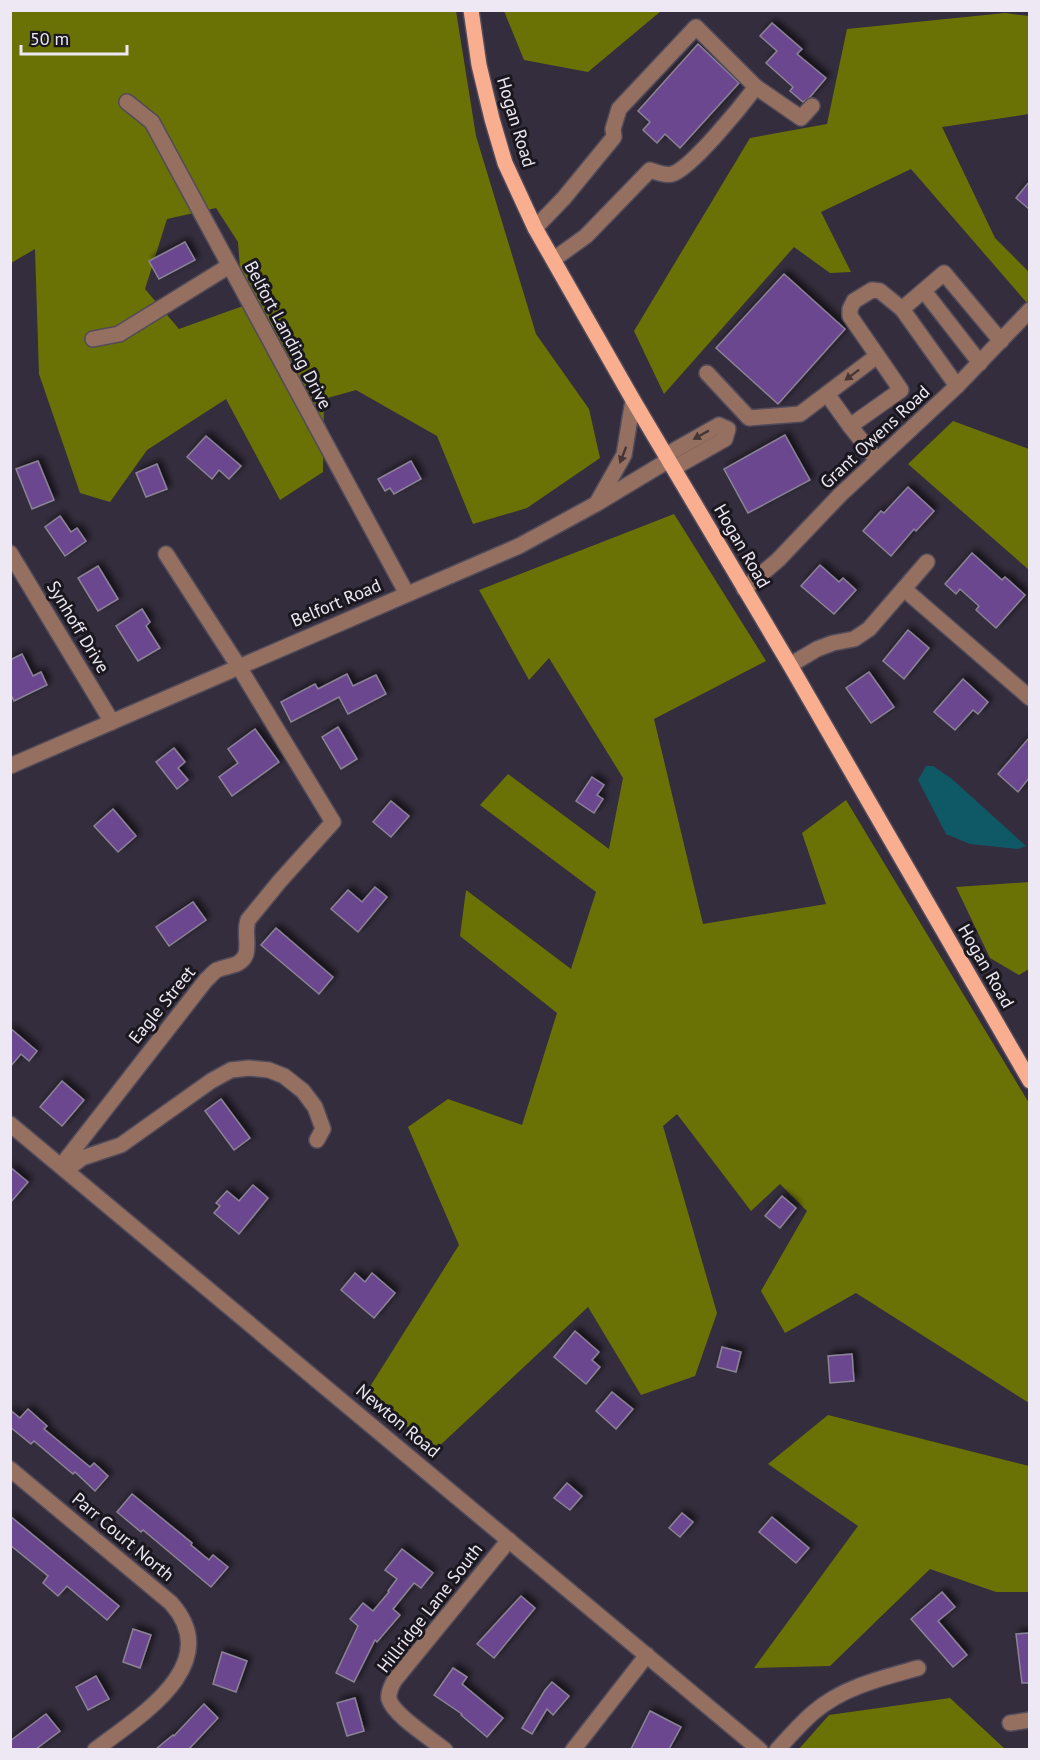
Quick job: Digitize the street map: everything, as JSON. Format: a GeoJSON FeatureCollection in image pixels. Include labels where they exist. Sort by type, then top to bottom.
{"type":"FeatureCollection","features":[{"type":"Feature","properties":{"kind":"main road","name":"Hogan Road"},"geometry":{"type":"LineString","coordinates":[[471,10],[479,65],[492,119],[505,163],[535,228],[1029,1081]]}},
{"type":"Feature","properties":{"kind":"street"},"geometry":{"type":"LineString","coordinates":[[535,228],[564,198],[614,137],[619,109],[696,27],[756,87],[801,118],[812,106]]}},
{"type":"Feature","properties":{"kind":"street"},"geometry":{"type":"LineString","coordinates":[[554,259],[586,236],[650,170],[661,174],[673,174],[689,162],[708,144],[756,87]]}},
{"type":"Feature","properties":{"kind":"street","name":"Belfort Landing Drive"},"geometry":{"type":"LineString","coordinates":[[127,102],[152,122],[407,594]]}},
{"type":"Feature","properties":{"kind":"street"},"geometry":{"type":"LineString","coordinates":[[93,339],[119,334],[229,266]]}},
{"type":"Feature","properties":{"kind":"street"},"geometry":{"type":"LineString","coordinates":[[902,309],[945,273],[1001,341]]}},
{"type":"Feature","properties":{"kind":"street"},"geometry":{"type":"LineString","coordinates":[[850,426],[901,390],[850,316],[850,309],[854,301],[872,290],[880,291],[902,309],[957,386]]}},
{"type":"Feature","properties":{"kind":"street"},"geometry":{"type":"LineString","coordinates":[[924,291],[980,363]]}},
{"type":"Feature","properties":{"kind":"street","name":"Grant Owens Road"},"geometry":{"type":"LineString","coordinates":[[744,589],[778,560],[877,460],[957,386],[1029,310]]}},
{"type":"Feature","properties":{"kind":"street"},"geometry":{"type":"LineString","coordinates":[[707,373],[749,418],[800,414],[877,356]]}},
{"type":"Feature","properties":{"kind":"street"},"geometry":{"type":"LineString","coordinates":[[827,394],[877,460]]}},
{"type":"Feature","properties":{"kind":"street"},"geometry":{"type":"LineString","coordinates":[[596,504],[624,455],[633,400]]}},
{"type":"Feature","properties":{"kind":"street","name":"Belfort Road"},"geometry":{"type":"LineString","coordinates":[[10,766],[519,546],[670,461],[725,438],[728,429],[749,418]]}},
{"type":"Feature","properties":{"kind":"street","name":"Synhoff Drive"},"geometry":{"type":"LineString","coordinates":[[10,553],[112,722]]}},
{"type":"Feature","properties":{"kind":"street"},"geometry":{"type":"LineString","coordinates":[[166,554],[239,667]]}},
{"type":"Feature","properties":{"kind":"street"},"geometry":{"type":"LineString","coordinates":[[789,665],[817,649],[854,639],[869,629],[927,562]]}},
{"type":"Feature","properties":{"kind":"street"},"geometry":{"type":"LineString","coordinates":[[904,589],[1029,698]]}},
{"type":"Feature","properties":{"kind":"street","name":"Eagle Street"},"geometry":{"type":"LineString","coordinates":[[64,1168],[206,980],[216,971],[236,965],[242,960],[246,952],[248,920],[333,822],[239,667]]}},
{"type":"Feature","properties":{"kind":"street"},"geometry":{"type":"LineString","coordinates":[[64,1168],[82,1158],[121,1145],[211,1081],[231,1070],[249,1068],[269,1070],[284,1076],[303,1091],[315,1107],[323,1129],[317,1140]]}},
{"type":"Feature","properties":{"kind":"street","name":"Newton Road"},"geometry":{"type":"LineString","coordinates":[[10,1124],[760,1749]]}},
{"type":"Feature","properties":{"kind":"street","name":"Parr Court North"},"geometry":{"type":"LineString","coordinates":[[10,1469],[171,1603],[185,1623],[188,1648],[180,1674],[162,1699],[95,1749]]}},
{"type":"Feature","properties":{"kind":"street","name":"Hillridge Lane South"},"geometry":{"type":"LineString","coordinates":[[445,1749],[395,1710],[389,1696],[390,1688],[509,1540]]}},
{"type":"Feature","properties":{"kind":"street"},"geometry":{"type":"LineString","coordinates":[[573,1749],[647,1655]]}},
{"type":"Feature","properties":{"kind":"street"},"geometry":{"type":"LineString","coordinates":[[777,1749],[814,1712],[835,1697],[853,1688],[918,1668]]}},
{"type":"Feature","properties":{"kind":"street"},"geometry":{"type":"LineString","coordinates":[[1010,1723],[1029,1720]]}},
{"type":"Feature","properties":{"kind":"shaded area"},"geometry":{"type":"Polygon","coordinates":[[[11,11],[456,11],[476,136],[536,334],[589,409],[600,458],[527,508],[473,524],[437,436],[356,390],[324,399],[323,472],[280,500],[226,399],[147,450],[110,502],[80,493],[39,374],[35,249],[11,263],[11,11]],[[216,208],[167,219],[145,289],[179,329],[243,306],[238,242],[216,208]]]}},
{"type":"Feature","properties":{"kind":"shaded area"},"geometry":{"type":"Polygon","coordinates":[[[504,11],[661,11],[588,72],[524,60],[504,11]]]}},
{"type":"Feature","properties":{"kind":"shaded area"},"geometry":{"type":"Polygon","coordinates":[[[1005,13],[1029,16],[1029,114],[942,127],[995,238],[1029,272],[1027,303],[911,169],[821,212],[851,272],[830,273],[794,247],[664,394],[634,331],[750,138],[827,124],[847,29],[1005,13]]]}},
{"type":"Feature","properties":{"kind":"shaded area"},"geometry":{"type":"Polygon","coordinates":[[[953,421],[1029,449],[1029,570],[908,464],[953,421]]]}},
{"type":"Feature","properties":{"kind":"shaded area"},"geometry":{"type":"Polygon","coordinates":[[[674,514],[766,661],[654,719],[703,924],[826,904],[802,833],[846,800],[1029,1103],[1029,1403],[856,1293],[785,1333],[761,1291],[807,1211],[780,1184],[751,1211],[677,1114],[663,1126],[717,1313],[695,1376],[641,1395],[588,1307],[435,1450],[366,1393],[459,1245],[408,1127],[448,1099],[522,1125],[557,1013],[460,936],[466,890],[571,969],[596,892],[480,805],[508,774],[609,849],[623,778],[549,658],[529,680],[479,590],[674,514]]]}},
{"type":"Feature","properties":{"kind":"shaded area"},"geometry":{"type":"Polygon","coordinates":[[[1029,882],[1029,969],[1019,975],[990,958],[956,887],[1029,882]]]}},
{"type":"Feature","properties":{"kind":"shaded area"},"geometry":{"type":"Polygon","coordinates":[[[828,1415],[1029,1466],[1029,1592],[996,1592],[930,1569],[830,1666],[754,1668],[858,1526],[768,1464],[828,1415]]]}},
{"type":"Feature","properties":{"kind":"shaded area"},"geometry":{"type":"Polygon","coordinates":[[[950,1698],[1005,1749],[799,1749],[829,1715],[950,1698]]]}},
{"type":"Feature","properties":{"kind":"water"},"geometry":{"type":"Polygon","coordinates":[[[926,766],[933,766],[952,779],[1026,846],[1018,849],[970,844],[946,834],[918,780],[926,766]]]}},
{"type":"Feature","properties":{"kind":"building"},"geometry":{"type":"Polygon","coordinates":[[[772,23],[802,49],[797,54],[826,78],[803,102],[790,91],[793,87],[766,63],[777,51],[760,36],[772,23]]]}},
{"type":"Feature","properties":{"kind":"building"},"geometry":{"type":"Polygon","coordinates":[[[698,44],[739,83],[680,148],[665,134],[657,143],[643,130],[650,122],[638,111],[698,44]]]}},
{"type":"Feature","properties":{"kind":"building"},"geometry":{"type":"Polygon","coordinates":[[[1029,182],[1029,209],[1016,198],[1029,182]]]}},
{"type":"Feature","properties":{"kind":"building"},"geometry":{"type":"Polygon","coordinates":[[[185,242],[195,260],[159,279],[149,261],[185,242]]]}},
{"type":"Feature","properties":{"kind":"building"},"geometry":{"type":"Polygon","coordinates":[[[784,274],[845,329],[778,404],[716,348],[784,274]]]}},
{"type":"Feature","properties":{"kind":"building"},"geometry":{"type":"Polygon","coordinates":[[[785,435],[810,480],[748,513],[724,469],[785,435]]]}},
{"type":"Feature","properties":{"kind":"building"},"geometry":{"type":"Polygon","coordinates":[[[206,436],[241,466],[229,479],[219,470],[212,479],[187,457],[206,436]]]}},
{"type":"Feature","properties":{"kind":"building"},"geometry":{"type":"Polygon","coordinates":[[[38,461],[54,500],[32,509],[16,469],[38,461]]]}},
{"type":"Feature","properties":{"kind":"building"},"geometry":{"type":"Polygon","coordinates":[[[411,461],[421,479],[394,494],[390,488],[385,491],[378,479],[411,461]]]}},
{"type":"Feature","properties":{"kind":"building"},"geometry":{"type":"Polygon","coordinates":[[[157,464],[167,489],[146,497],[136,473],[157,464]]]}},
{"type":"Feature","properties":{"kind":"building"},"geometry":{"type":"Polygon","coordinates":[[[908,487],[934,511],[916,531],[914,529],[891,556],[863,531],[881,511],[884,513],[908,487]]]}},
{"type":"Feature","properties":{"kind":"building"},"geometry":{"type":"Polygon","coordinates":[[[60,516],[71,532],[77,528],[86,541],[65,556],[45,527],[60,516]]]}},
{"type":"Feature","properties":{"kind":"building"},"geometry":{"type":"Polygon","coordinates":[[[972,553],[1002,580],[1005,577],[1025,595],[996,628],[976,610],[979,606],[960,589],[956,594],[945,584],[972,553]]]}},
{"type":"Feature","properties":{"kind":"building"},"geometry":{"type":"Polygon","coordinates":[[[820,565],[839,582],[843,578],[856,590],[834,614],[801,586],[820,565]]]}},
{"type":"Feature","properties":{"kind":"building"},"geometry":{"type":"Polygon","coordinates":[[[98,566],[118,599],[98,611],[78,578],[98,566]]]}},
{"type":"Feature","properties":{"kind":"building"},"geometry":{"type":"Polygon","coordinates":[[[142,609],[150,622],[146,626],[160,648],[138,661],[116,626],[142,609]]]}},
{"type":"Feature","properties":{"kind":"building"},"geometry":{"type":"Polygon","coordinates":[[[908,630],[929,648],[904,679],[883,661],[908,630]]]}},
{"type":"Feature","properties":{"kind":"building"},"geometry":{"type":"Polygon","coordinates":[[[22,654],[33,676],[41,672],[47,685],[14,701],[10,693],[10,660],[22,654]]]}},
{"type":"Feature","properties":{"kind":"building"},"geometry":{"type":"Polygon","coordinates":[[[869,672],[894,707],[871,723],[846,688],[869,672]]]}},
{"type":"Feature","properties":{"kind":"building"},"geometry":{"type":"Polygon","coordinates":[[[347,674],[353,686],[376,675],[386,694],[348,714],[339,697],[291,722],[281,702],[315,684],[318,689],[347,674]]]}},
{"type":"Feature","properties":{"kind":"building"},"geometry":{"type":"Polygon","coordinates":[[[963,679],[988,702],[978,714],[973,710],[955,730],[934,712],[963,679]]]}},
{"type":"Feature","properties":{"kind":"building"},"geometry":{"type":"Polygon","coordinates":[[[338,727],[357,759],[341,769],[322,737],[338,727]]]}},
{"type":"Feature","properties":{"kind":"building"},"geometry":{"type":"Polygon","coordinates":[[[255,729],[279,762],[232,796],[219,777],[238,763],[228,749],[255,729]]]}},
{"type":"Feature","properties":{"kind":"building"},"geometry":{"type":"Polygon","coordinates":[[[1029,738],[1029,778],[1018,792],[998,774],[1029,738]]]}},
{"type":"Feature","properties":{"kind":"building"},"geometry":{"type":"Polygon","coordinates":[[[174,748],[185,762],[178,768],[188,780],[177,789],[156,762],[174,748]]]}},
{"type":"Feature","properties":{"kind":"building"},"geometry":{"type":"Polygon","coordinates":[[[592,777],[604,785],[597,795],[603,799],[594,813],[576,801],[592,777]]]}},
{"type":"Feature","properties":{"kind":"building"},"geometry":{"type":"Polygon","coordinates":[[[391,801],[409,816],[391,837],[373,822],[391,801]]]}},
{"type":"Feature","properties":{"kind":"building"},"geometry":{"type":"Polygon","coordinates":[[[113,809],[136,836],[118,852],[94,826],[113,809]]]}},
{"type":"Feature","properties":{"kind":"building"},"geometry":{"type":"Polygon","coordinates":[[[375,887],[387,897],[358,932],[331,909],[348,890],[362,902],[375,887]]]}},
{"type":"Feature","properties":{"kind":"building"},"geometry":{"type":"Polygon","coordinates":[[[193,902],[206,920],[169,946],[156,927],[193,902]]]}},
{"type":"Feature","properties":{"kind":"building"},"geometry":{"type":"Polygon","coordinates":[[[276,928],[333,977],[319,994],[261,945],[276,928]]]}},
{"type":"Feature","properties":{"kind":"building"},"geometry":{"type":"Polygon","coordinates":[[[10,1028],[37,1051],[29,1061],[21,1054],[10,1067],[10,1028]]]}},
{"type":"Feature","properties":{"kind":"building"},"geometry":{"type":"Polygon","coordinates":[[[62,1081],[84,1100],[62,1126],[40,1107],[62,1081]]]}},
{"type":"Feature","properties":{"kind":"building"},"geometry":{"type":"Polygon","coordinates":[[[221,1099],[250,1138],[234,1150],[205,1111],[221,1099]]]}},
{"type":"Feature","properties":{"kind":"building"},"geometry":{"type":"Polygon","coordinates":[[[10,1167],[28,1182],[10,1203],[10,1167]]]}},
{"type":"Feature","properties":{"kind":"building"},"geometry":{"type":"Polygon","coordinates":[[[253,1185],[268,1198],[239,1234],[214,1213],[220,1206],[216,1203],[227,1191],[239,1201],[253,1185]]]}},
{"type":"Feature","properties":{"kind":"building"},"geometry":{"type":"Polygon","coordinates":[[[782,1196],[796,1208],[780,1228],[765,1216],[782,1196]]]}},
{"type":"Feature","properties":{"kind":"building"},"geometry":{"type":"Polygon","coordinates":[[[355,1273],[365,1282],[372,1273],[395,1293],[374,1318],[341,1290],[355,1273]]]}},
{"type":"Feature","properties":{"kind":"building"},"geometry":{"type":"Polygon","coordinates":[[[575,1331],[599,1352],[592,1360],[600,1367],[586,1384],[554,1357],[575,1331]]]}},
{"type":"Feature","properties":{"kind":"building"},"geometry":{"type":"Polygon","coordinates":[[[722,1347],[741,1352],[736,1372],[717,1367],[722,1347]]]}},
{"type":"Feature","properties":{"kind":"building"},"geometry":{"type":"Polygon","coordinates":[[[852,1354],[854,1381],[830,1383],[828,1356],[852,1354]]]}},
{"type":"Feature","properties":{"kind":"building"},"geometry":{"type":"Polygon","coordinates":[[[612,1392],[633,1409],[616,1429],[596,1411],[612,1392]]]}},
{"type":"Feature","properties":{"kind":"building"},"geometry":{"type":"Polygon","coordinates":[[[28,1409],[47,1426],[44,1429],[90,1467],[94,1463],[108,1476],[95,1491],[75,1472],[73,1474],[34,1441],[31,1444],[10,1427],[10,1410],[20,1418],[28,1409]]]}},
{"type":"Feature","properties":{"kind":"building"},"geometry":{"type":"Polygon","coordinates":[[[567,1483],[582,1496],[570,1510],[554,1498],[567,1483]]]}},
{"type":"Feature","properties":{"kind":"building"},"geometry":{"type":"Polygon","coordinates":[[[132,1494],[192,1543],[191,1545],[209,1560],[213,1555],[228,1567],[211,1587],[143,1530],[141,1532],[117,1512],[132,1494]]]}},
{"type":"Feature","properties":{"kind":"building"},"geometry":{"type":"Polygon","coordinates":[[[682,1513],[693,1522],[680,1537],[669,1528],[682,1513]]]}},
{"type":"Feature","properties":{"kind":"building"},"geometry":{"type":"Polygon","coordinates":[[[10,1516],[119,1606],[107,1620],[67,1586],[58,1596],[43,1583],[48,1576],[10,1545],[10,1516]]]}},
{"type":"Feature","properties":{"kind":"building"},"geometry":{"type":"Polygon","coordinates":[[[772,1517],[809,1548],[796,1563],[759,1532],[772,1517]]]}},
{"type":"Feature","properties":{"kind":"building"},"geometry":{"type":"Polygon","coordinates":[[[402,1549],[433,1573],[421,1588],[414,1583],[393,1609],[400,1615],[377,1642],[375,1640],[354,1682],[336,1673],[358,1626],[350,1619],[363,1603],[373,1611],[389,1592],[397,1579],[385,1570],[402,1549]]]}},
{"type":"Feature","properties":{"kind":"building"},"geometry":{"type":"Polygon","coordinates":[[[942,1592],[955,1607],[938,1621],[967,1655],[953,1667],[911,1619],[942,1592]]]}},
{"type":"Feature","properties":{"kind":"building"},"geometry":{"type":"Polygon","coordinates":[[[521,1596],[535,1608],[494,1658],[477,1644],[521,1596]]]}},
{"type":"Feature","properties":{"kind":"building"},"geometry":{"type":"Polygon","coordinates":[[[133,1629],[151,1635],[140,1668],[123,1662],[133,1629]]]}},
{"type":"Feature","properties":{"kind":"building"},"geometry":{"type":"Polygon","coordinates":[[[1029,1633],[1029,1683],[1022,1683],[1016,1634],[1029,1633]]]}},
{"type":"Feature","properties":{"kind":"building"},"geometry":{"type":"Polygon","coordinates":[[[222,1652],[247,1661],[236,1692],[213,1684],[222,1652]]]}},
{"type":"Feature","properties":{"kind":"building"},"geometry":{"type":"Polygon","coordinates":[[[453,1668],[467,1677],[462,1684],[503,1718],[487,1737],[462,1714],[434,1695],[453,1668]]]}},
{"type":"Feature","properties":{"kind":"building"},"geometry":{"type":"Polygon","coordinates":[[[96,1676],[109,1699],[88,1710],[76,1687],[96,1676]]]}},
{"type":"Feature","properties":{"kind":"building"},"geometry":{"type":"Polygon","coordinates":[[[552,1682],[569,1696],[553,1715],[547,1709],[532,1734],[522,1728],[552,1682]]]}},
{"type":"Feature","properties":{"kind":"building"},"geometry":{"type":"Polygon","coordinates":[[[355,1698],[364,1731],[347,1736],[337,1703],[355,1698]]]}},
{"type":"Feature","properties":{"kind":"building"},"geometry":{"type":"Polygon","coordinates":[[[204,1704],[218,1718],[189,1749],[156,1749],[174,1736],[204,1704]]]}},
{"type":"Feature","properties":{"kind":"building"},"geometry":{"type":"Polygon","coordinates":[[[650,1711],[681,1727],[669,1749],[631,1749],[650,1711]]]}},
{"type":"Feature","properties":{"kind":"building"},"geometry":{"type":"Polygon","coordinates":[[[46,1714],[60,1731],[36,1749],[10,1749],[10,1741],[46,1714]]]}}]}
